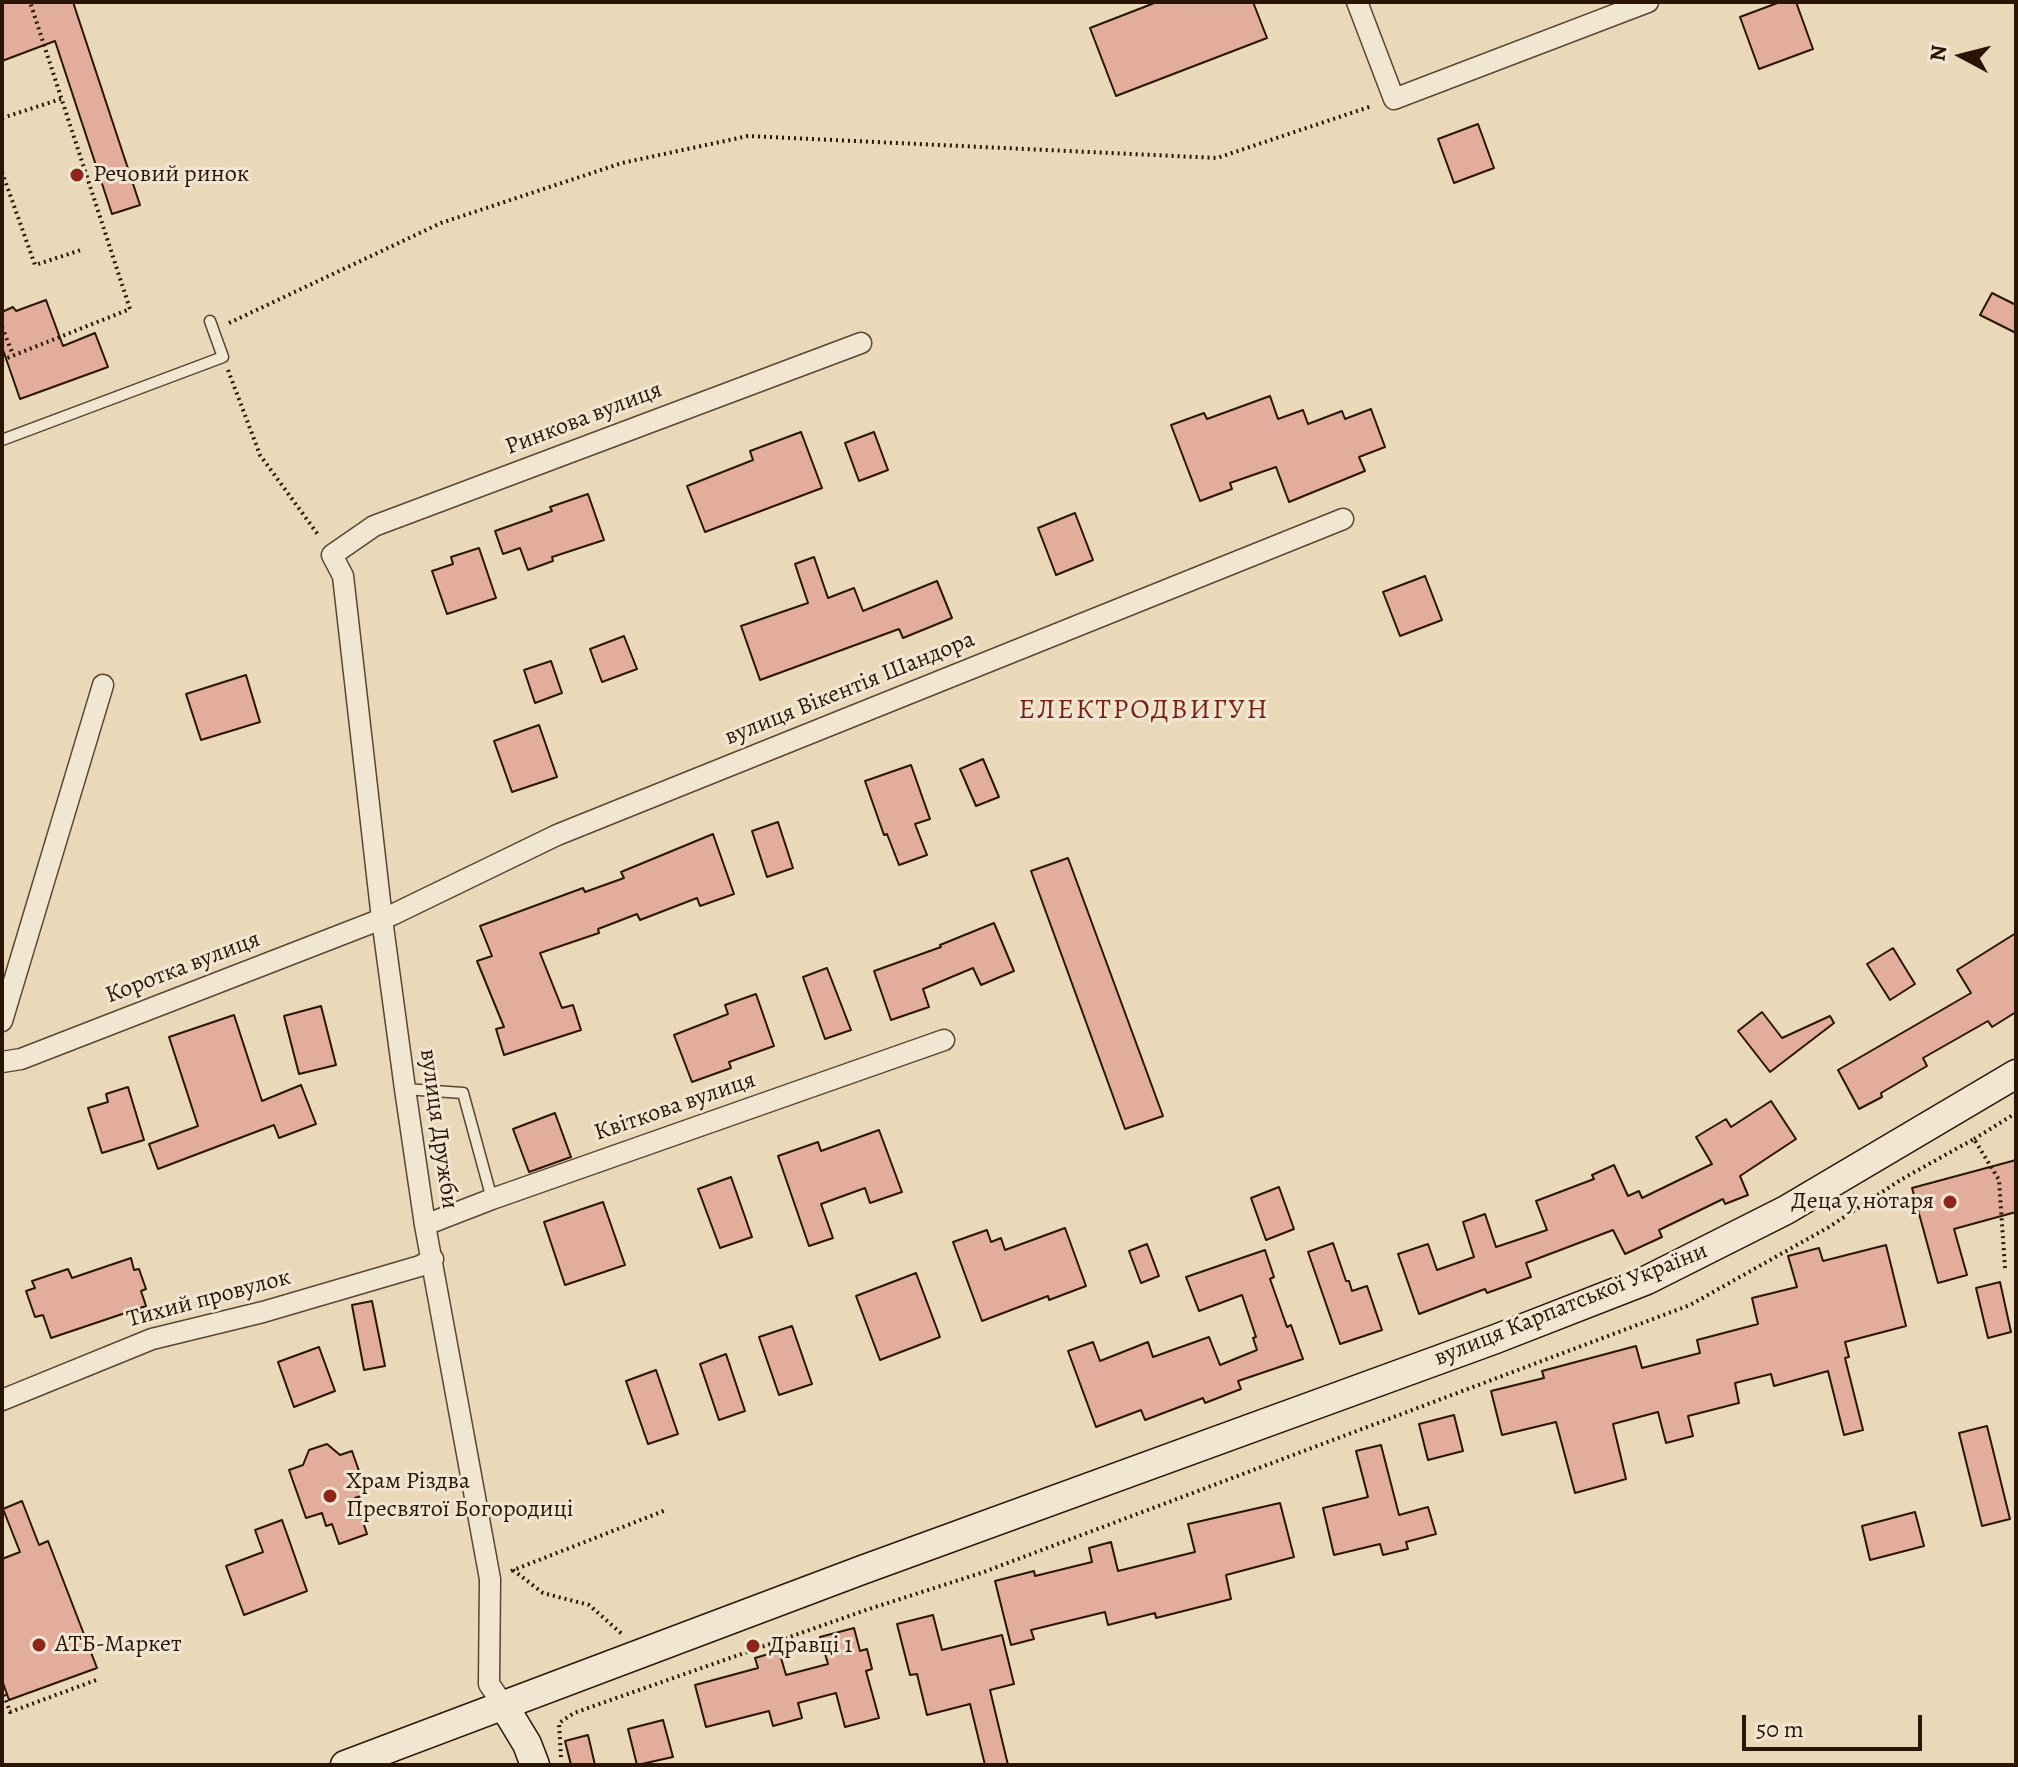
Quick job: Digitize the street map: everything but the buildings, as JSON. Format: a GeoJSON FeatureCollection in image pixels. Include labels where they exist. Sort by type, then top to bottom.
{"type":"FeatureCollection","features":[{"type":"Feature","properties":{"kind":"main road","name":"вулиця Карпатської України"},"geometry":{"type":"LineString","coordinates":[[345,1765],[1493,1340],[1647,1280],[1786,1210],[2016,1074]]}},
{"type":"Feature","properties":{"kind":"main road"},"geometry":{"type":"LineString","coordinates":[[504,1706],[527,1744],[548,1764]]}},
{"type":"Feature","properties":{"kind":"street"},"geometry":{"type":"LineString","coordinates":[[1357,2],[1394,99],[1648,2]]}},
{"type":"Feature","properties":{"kind":"street","name":"Ринкова вулиця"},"geometry":{"type":"LineString","coordinates":[[332,555],[374,526],[861,343]]}},
{"type":"Feature","properties":{"kind":"street","name":"вулиця Вікентія Шандора"},"geometry":{"type":"LineString","coordinates":[[382,919],[557,835],[1343,519]]}},
{"type":"Feature","properties":{"kind":"street","name":"вулиця Дружби"},"geometry":{"type":"LineString","coordinates":[[332,555],[343,576],[382,919],[425,1225],[490,1579],[489,1684],[504,1706]]}},
{"type":"Feature","properties":{"kind":"street"},"geometry":{"type":"LineString","coordinates":[[2,1021],[103,685]]}},
{"type":"Feature","properties":{"kind":"street","name":"Коротка вулиця"},"geometry":{"type":"LineString","coordinates":[[2,1062],[21,1059],[382,919]]}},
{"type":"Feature","properties":{"kind":"street","name":"Квіткова вулиця"},"geometry":{"type":"LineString","coordinates":[[425,1225],[944,1040]]}},
{"type":"Feature","properties":{"kind":"street","name":"Тихий провулок"},"geometry":{"type":"LineString","coordinates":[[2,1400],[152,1339],[343,1290],[433,1259]]}},
{"type":"Feature","properties":{"kind":"lane"},"geometry":{"type":"LineString","coordinates":[[2,440],[223,357],[212,325]]}},
{"type":"Feature","properties":{"kind":"lane"},"geometry":{"type":"LineString","coordinates":[[405,1089],[463,1093],[492,1199]]}},
{"type":"Feature","properties":{"kind":"path"},"geometry":{"type":"LineString","coordinates":[[2,360],[130,309],[30,2]]}},
{"type":"Feature","properties":{"kind":"path"},"geometry":{"type":"LineString","coordinates":[[2,118],[61,99]]}},
{"type":"Feature","properties":{"kind":"path"},"geometry":{"type":"LineString","coordinates":[[212,325],[441,223],[622,163],[748,136],[1217,158],[1394,99]]}},
{"type":"Feature","properties":{"kind":"path"},"geometry":{"type":"LineString","coordinates":[[2,172],[35,265],[81,250]]}},
{"type":"Feature","properties":{"kind":"path"},"geometry":{"type":"LineString","coordinates":[[2,327],[13,356]]}},
{"type":"Feature","properties":{"kind":"path"},"geometry":{"type":"LineString","coordinates":[[223,357],[260,455],[332,555]]}},
{"type":"Feature","properties":{"kind":"path"},"geometry":{"type":"LineString","coordinates":[[548,1764],[559,1723],[574,1713],[981,1573],[1690,1305],[1829,1227],[1902,1179],[2016,1113]]}},
{"type":"Feature","properties":{"kind":"path"},"geometry":{"type":"LineString","coordinates":[[1974,1139],[1999,1180],[2005,1268]]}},
{"type":"Feature","properties":{"kind":"path"},"geometry":{"type":"LineString","coordinates":[[490,1579],[666,1510]]}},
{"type":"Feature","properties":{"kind":"path"},"geometry":{"type":"LineString","coordinates":[[513,1570],[543,1593],[589,1605],[621,1632],[638,1656]]}},
{"type":"Feature","properties":{"kind":"path"},"geometry":{"type":"LineString","coordinates":[[2,1689],[10,1712],[99,1679]]}},
{"type":"Feature","properties":{"kind":"place","name":"Речовий ринок"},"geometry":{"type":"Point","coordinates":[77,175]}},
{"type":"Feature","properties":{"kind":"place","name":"Деца у нотаря"},"geometry":{"type":"Point","coordinates":[1950,1202]}},
{"type":"Feature","properties":{"kind":"place","name":"Храм Різдва Пресвятої Богородиці"},"geometry":{"type":"Point","coordinates":[330,1496]}},
{"type":"Feature","properties":{"kind":"place","name":"АТБ-Маркет"},"geometry":{"type":"Point","coordinates":[39,1645]}},
{"type":"Feature","properties":{"kind":"place","name":"Дравці 1"},"geometry":{"type":"Point","coordinates":[753,1646]}},
{"type":"Feature","properties":{"kind":"district","name":"ЕЛЕКТРОДВИГУН"},"geometry":{"type":"Point","coordinates":[1144,711]}}]}
